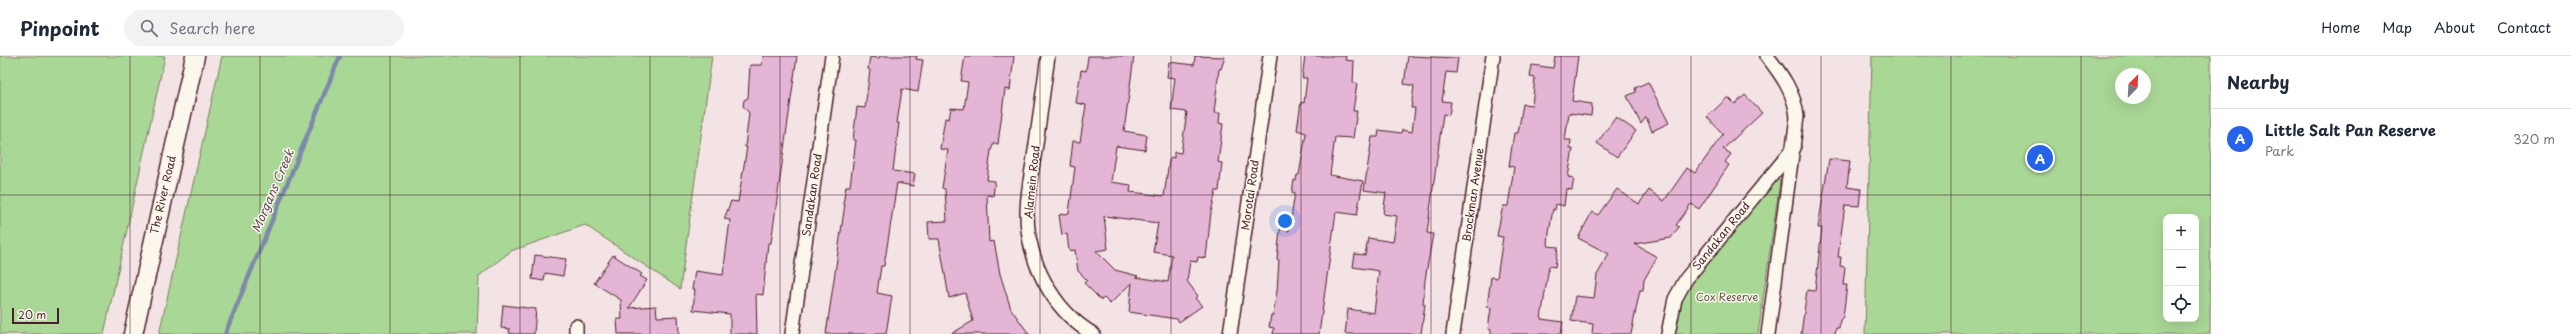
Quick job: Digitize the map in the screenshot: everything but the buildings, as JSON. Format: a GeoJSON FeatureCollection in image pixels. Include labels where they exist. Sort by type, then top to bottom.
{"type":"FeatureCollection","features":[{"type":"Feature","properties":{"kind":"main road","name":"The River Road"},"geometry":{"type":"LineString","coordinates":[[133,334],[195,56]]}},
{"type":"Feature","properties":{"kind":"street","name":"Sandakan Road"},"geometry":{"type":"LineString","coordinates":[[792,334],[832,56]]}},
{"type":"Feature","properties":{"kind":"street","name":"Alamein Road"},"geometry":{"type":"LineString","coordinates":[[1048,56],[1029,192],[1029,235],[1034,257],[1051,292],[1075,320],[1093,334]]}},
{"type":"Feature","properties":{"kind":"street","name":"Morotai Road"},"geometry":{"type":"LineString","coordinates":[[1230,334],[1270,56]]}},
{"type":"Feature","properties":{"kind":"street","name":"Brockman Avenue"},"geometry":{"type":"LineString","coordinates":[[1453,334],[1493,56]]}},
{"type":"Feature","properties":{"kind":"street"},"geometry":{"type":"LineString","coordinates":[[1767,56],[1791,91],[1796,104],[1794,148],[1768,334]]}},
{"type":"Feature","properties":{"kind":"street","name":"Sandakan Road"},"geometry":{"type":"LineString","coordinates":[[1668,334],[1675,299],[1686,279],[1794,148]]}},
{"type":"Feature","properties":{"kind":"green space"},"geometry":{"type":"Polygon","coordinates":[[[0,56],[165,56],[104,334],[0,334],[0,56]]]}},
{"type":"Feature","properties":{"kind":"green space"},"geometry":{"type":"Polygon","coordinates":[[[222,56],[712,56],[680,289],[585,225],[511,251],[479,276],[477,334],[159,334],[222,56]]]}},
{"type":"Feature","properties":{"kind":"green space"},"geometry":{"type":"Polygon","coordinates":[[[1872,56],[2211,56],[2210,334],[1865,334],[1872,56]]]}},
{"type":"Feature","properties":{"kind":"green space","name":"Cox Reserve"},"geometry":{"type":"Polygon","coordinates":[[[1776,180],[1780,180],[1758,334],[1675,334],[1681,304],[1689,287],[1776,180]]]}},
{"type":"Feature","properties":{"kind":"waterway","name":"Morgans Creek"},"geometry":{"type":"LineString","coordinates":[[225,334],[340,56]]}},
{"type":"Feature","properties":{"kind":"place","name":"Little Salt Pan Reserve"},"geometry":{"type":"Point","coordinates":[2040,158]}}]}
